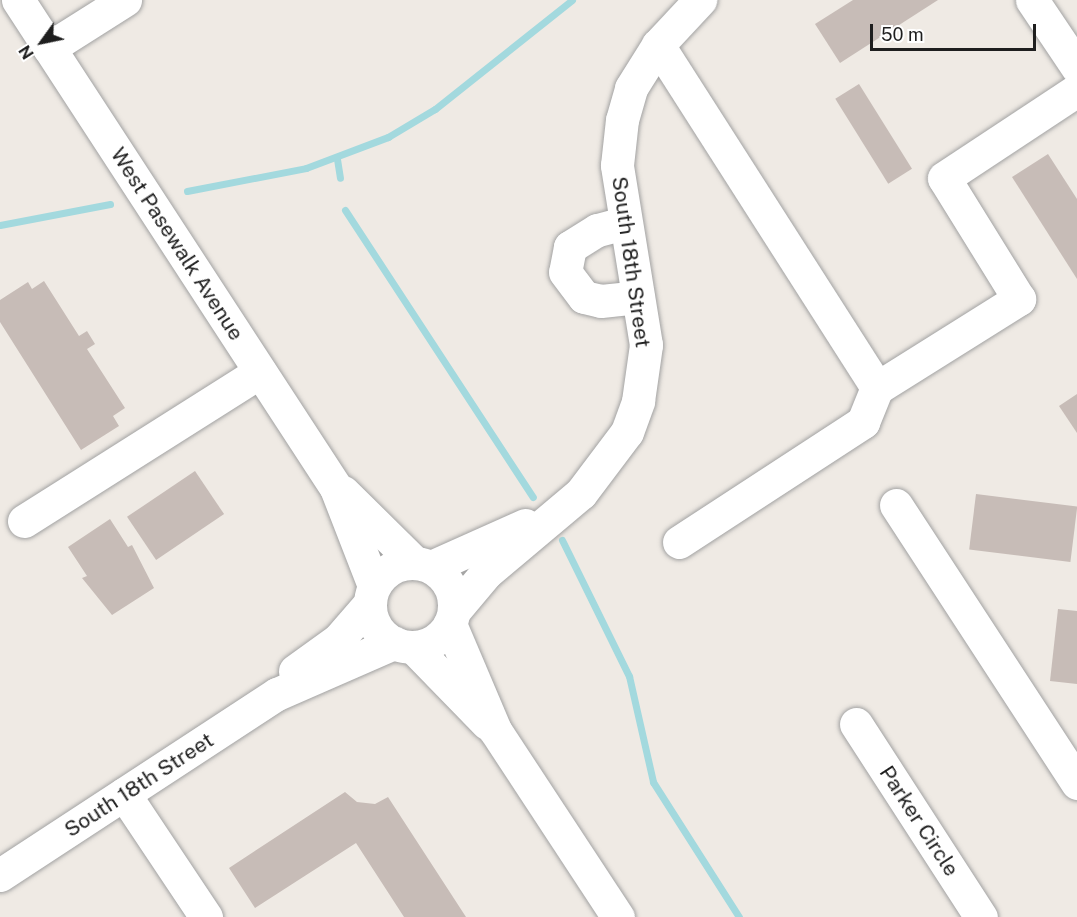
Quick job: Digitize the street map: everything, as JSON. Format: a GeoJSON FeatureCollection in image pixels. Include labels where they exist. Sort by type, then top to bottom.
{"type":"FeatureCollection","features":[{"type":"Feature","properties":{"kind":"street","name":"West Pasewalk Avenue"},"geometry":{"type":"LineString","coordinates":[[18,0],[336,488],[372,594]]}},
{"type":"Feature","properties":{"kind":"street"},"geometry":{"type":"LineString","coordinates":[[49,48],[125,0]]}},
{"type":"Feature","properties":{"kind":"street","name":"South 18th Street"},"geometry":{"type":"LineString","coordinates":[[453,617],[464,594],[550,517],[581,493],[627,432],[638,401],[646,345],[624,224],[617,165],[622,120],[631,88],[658,45],[700,0]]}},
{"type":"Feature","properties":{"kind":"street"},"geometry":{"type":"LineString","coordinates":[[1032,0],[1077,67]]}},
{"type":"Feature","properties":{"kind":"street"},"geometry":{"type":"LineString","coordinates":[[658,45],[877,388]]}},
{"type":"Feature","properties":{"kind":"street"},"geometry":{"type":"LineString","coordinates":[[679,542],[862,422],[877,388],[1020,300],[944,178],[1077,90]]}},
{"type":"Feature","properties":{"kind":"street"},"geometry":{"type":"LineString","coordinates":[[624,224],[597,230],[570,247],[565,272],[584,297],[601,302],[638,297]]}},
{"type":"Feature","properties":{"kind":"street"},"geometry":{"type":"LineString","coordinates":[[24,521],[260,372]]}},
{"type":"Feature","properties":{"kind":"street","name":"West Pasewalk Avenue"},"geometry":{"type":"LineString","coordinates":[[336,488],[423,565]]}},
{"type":"Feature","properties":{"kind":"street"},"geometry":{"type":"LineString","coordinates":[[896,505],[1077,783]]}},
{"type":"Feature","properties":{"kind":"street","name":"South 18th Street"},"geometry":{"type":"LineString","coordinates":[[423,565],[550,517]]}},
{"type":"Feature","properties":{"kind":"street"},"geometry":{"type":"LineString","coordinates":[[495,730],[404,646],[376,627],[372,594],[384,573],[423,565],[445,578],[453,617],[495,730],[618,917]]}},
{"type":"Feature","properties":{"kind":"street","name":"South 18th Street"},"geometry":{"type":"LineString","coordinates":[[277,694],[372,594]]}},
{"type":"Feature","properties":{"kind":"street"},"geometry":{"type":"LineString","coordinates":[[404,646],[429,645],[453,617]]}},
{"type":"Feature","properties":{"kind":"street","name":"South 18th Street"},"geometry":{"type":"LineString","coordinates":[[0,875],[277,694],[404,646]]}},
{"type":"Feature","properties":{"kind":"street","name":"Parker Circle"},"geometry":{"type":"LineString","coordinates":[[856,724],[981,917]]}},
{"type":"Feature","properties":{"kind":"street"},"geometry":{"type":"LineString","coordinates":[[124,794],[206,917]]}},
{"type":"Feature","properties":{"kind":"building"},"geometry":{"type":"Polygon","coordinates":[[[853,0],[938,0],[840,63],[815,24],[853,0]]]}},
{"type":"Feature","properties":{"kind":"building"},"geometry":{"type":"Polygon","coordinates":[[[859,84],[912,169],[888,184],[835,99],[859,84]]]}},
{"type":"Feature","properties":{"kind":"building"},"geometry":{"type":"Polygon","coordinates":[[[1048,154],[1077,199],[1077,279],[1012,177],[1048,154]]]}},
{"type":"Feature","properties":{"kind":"building"},"geometry":{"type":"Polygon","coordinates":[[[44,281],[79,336],[87,331],[95,344],[87,349],[125,408],[113,416],[119,426],[81,450],[0,322],[0,300],[28,282],[32,289],[44,281]]]}},
{"type":"Feature","properties":{"kind":"building"},"geometry":{"type":"Polygon","coordinates":[[[1077,394],[1077,433],[1059,406],[1077,394]]]}},
{"type":"Feature","properties":{"kind":"building"},"geometry":{"type":"Polygon","coordinates":[[[195,471],[224,514],[156,560],[127,517],[195,471]]]}},
{"type":"Feature","properties":{"kind":"building"},"geometry":{"type":"Polygon","coordinates":[[[976,494],[1077,506],[1070,562],[969,550],[976,494]]]}},
{"type":"Feature","properties":{"kind":"building"},"geometry":{"type":"Polygon","coordinates":[[[110,519],[128,547],[132,545],[154,588],[112,615],[82,578],[87,576],[68,547],[110,519]]]}},
{"type":"Feature","properties":{"kind":"building"},"geometry":{"type":"Polygon","coordinates":[[[1058,609],[1077,611],[1077,684],[1050,681],[1058,609]]]}},
{"type":"Feature","properties":{"kind":"building"},"geometry":{"type":"Polygon","coordinates":[[[345,792],[357,802],[375,804],[388,797],[466,917],[404,917],[356,843],[255,908],[229,868],[345,792]]]}},
{"type":"Feature","properties":{"kind":"waterway"},"geometry":{"type":"LineString","coordinates":[[187,191],[306,168],[388,137],[435,109],[572,0]]}},
{"type":"Feature","properties":{"kind":"waterway"},"geometry":{"type":"LineString","coordinates":[[337,159],[340,178]]}},
{"type":"Feature","properties":{"kind":"waterway"},"geometry":{"type":"LineString","coordinates":[[0,225],[110,204]]}},
{"type":"Feature","properties":{"kind":"waterway"},"geometry":{"type":"LineString","coordinates":[[345,210],[533,497]]}},
{"type":"Feature","properties":{"kind":"waterway"},"geometry":{"type":"LineString","coordinates":[[562,540],[629,676],[653,782],[739,917]]}}]}
